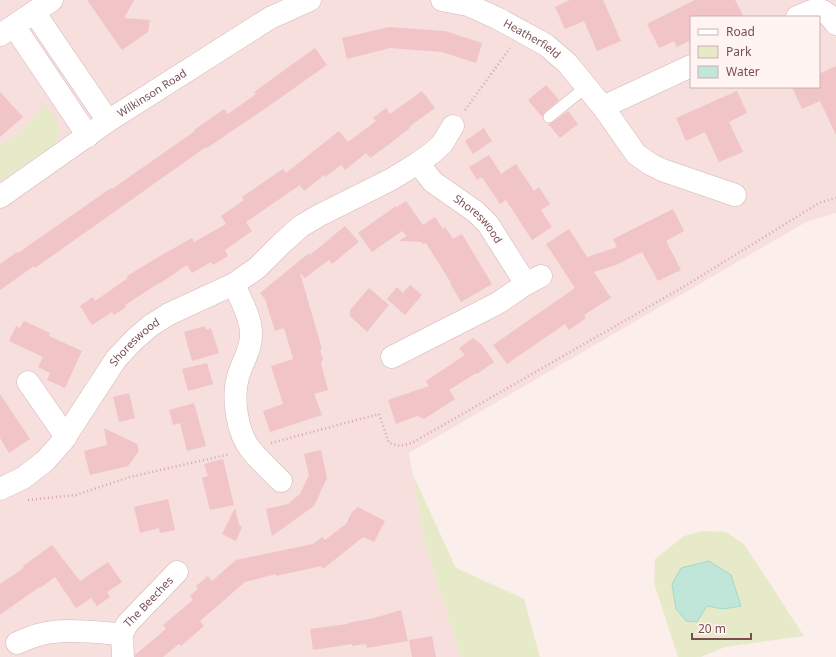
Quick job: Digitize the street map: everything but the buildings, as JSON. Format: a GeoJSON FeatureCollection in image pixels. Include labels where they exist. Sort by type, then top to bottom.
{"type":"FeatureCollection","features":[{"type":"Feature","properties":{"kind":"street","name":"Wilkinson Road"},"geometry":{"type":"LineString","coordinates":[[0,197],[108,121],[270,18],[310,0]]}},
{"type":"Feature","properties":{"kind":"street","name":"Heatherfield"},"geometry":{"type":"LineString","coordinates":[[442,0],[468,5],[499,19],[546,45],[567,63],[603,107],[636,154],[650,164],[662,170],[735,195]]}},
{"type":"Feature","properties":{"kind":"street"},"geometry":{"type":"LineString","coordinates":[[88,136],[7,30],[43,6],[108,121]]}},
{"type":"Feature","properties":{"kind":"street"},"geometry":{"type":"LineString","coordinates":[[800,16],[813,10],[820,10],[826,12],[836,24]]}},
{"type":"Feature","properties":{"kind":"street"},"geometry":{"type":"LineString","coordinates":[[603,107],[690,66]]}},
{"type":"Feature","properties":{"kind":"street","name":"Shoreswood"},"geometry":{"type":"LineString","coordinates":[[0,488],[23,478],[45,461],[66,437],[116,359],[150,326],[170,314],[234,284],[257,268],[301,226],[392,179],[418,163],[442,144],[453,126]]}},
{"type":"Feature","properties":{"kind":"street","name":"Shoreswood"},"geometry":{"type":"LineString","coordinates":[[405,357],[498,304],[534,280],[488,224],[476,212],[433,182],[418,163]]}},
{"type":"Feature","properties":{"kind":"street"},"geometry":{"type":"LineString","coordinates":[[234,284],[248,319],[251,333],[249,349],[238,377],[235,397],[228,412],[239,425],[250,449],[281,481]]}},
{"type":"Feature","properties":{"kind":"street"},"geometry":{"type":"LineString","coordinates":[[28,382],[66,437]]}},
{"type":"Feature","properties":{"kind":"street","name":"The Beeches"},"geometry":{"type":"LineString","coordinates":[[122,657],[122,634],[127,624],[178,572]]}},
{"type":"Feature","properties":{"kind":"street"},"geometry":{"type":"LineString","coordinates":[[17,643],[29,637],[53,632],[78,631],[122,634]]}},
{"type":"Feature","properties":{"kind":"lane"},"geometry":{"type":"LineString","coordinates":[[550,117],[586,87]]}},
{"type":"Feature","properties":{"kind":"path"},"geometry":{"type":"LineString","coordinates":[[453,126],[522,31]]}},
{"type":"Feature","properties":{"kind":"path"},"geometry":{"type":"LineString","coordinates":[[27,500],[76,495],[130,477],[250,449],[379,414],[389,442],[400,446],[412,443],[685,286],[819,203],[836,198]]}},
{"type":"Feature","properties":{"kind":"shaded area"},"geometry":{"type":"Polygon","coordinates":[[[0,0],[836,0],[836,213],[806,222],[409,453],[425,545],[461,657],[0,657],[0,0]]]}},
{"type":"Feature","properties":{"kind":"green space"},"geometry":{"type":"Polygon","coordinates":[[[44,104],[57,119],[60,134],[55,144],[0,181],[0,147],[22,132],[44,104]]]}},
{"type":"Feature","properties":{"kind":"green space"},"geometry":{"type":"Polygon","coordinates":[[[413,475],[456,568],[524,599],[540,657],[461,657],[425,545],[413,475]]]}},
{"type":"Feature","properties":{"kind":"green space"},"geometry":{"type":"Polygon","coordinates":[[[702,531],[726,532],[744,544],[804,636],[725,647],[701,657],[678,657],[654,583],[655,559],[684,536],[702,531]]]}},
{"type":"Feature","properties":{"kind":"water"},"geometry":{"type":"Polygon","coordinates":[[[709,561],[731,575],[741,606],[723,609],[707,606],[697,622],[686,621],[676,609],[672,584],[681,568],[709,561]]]}}]}
